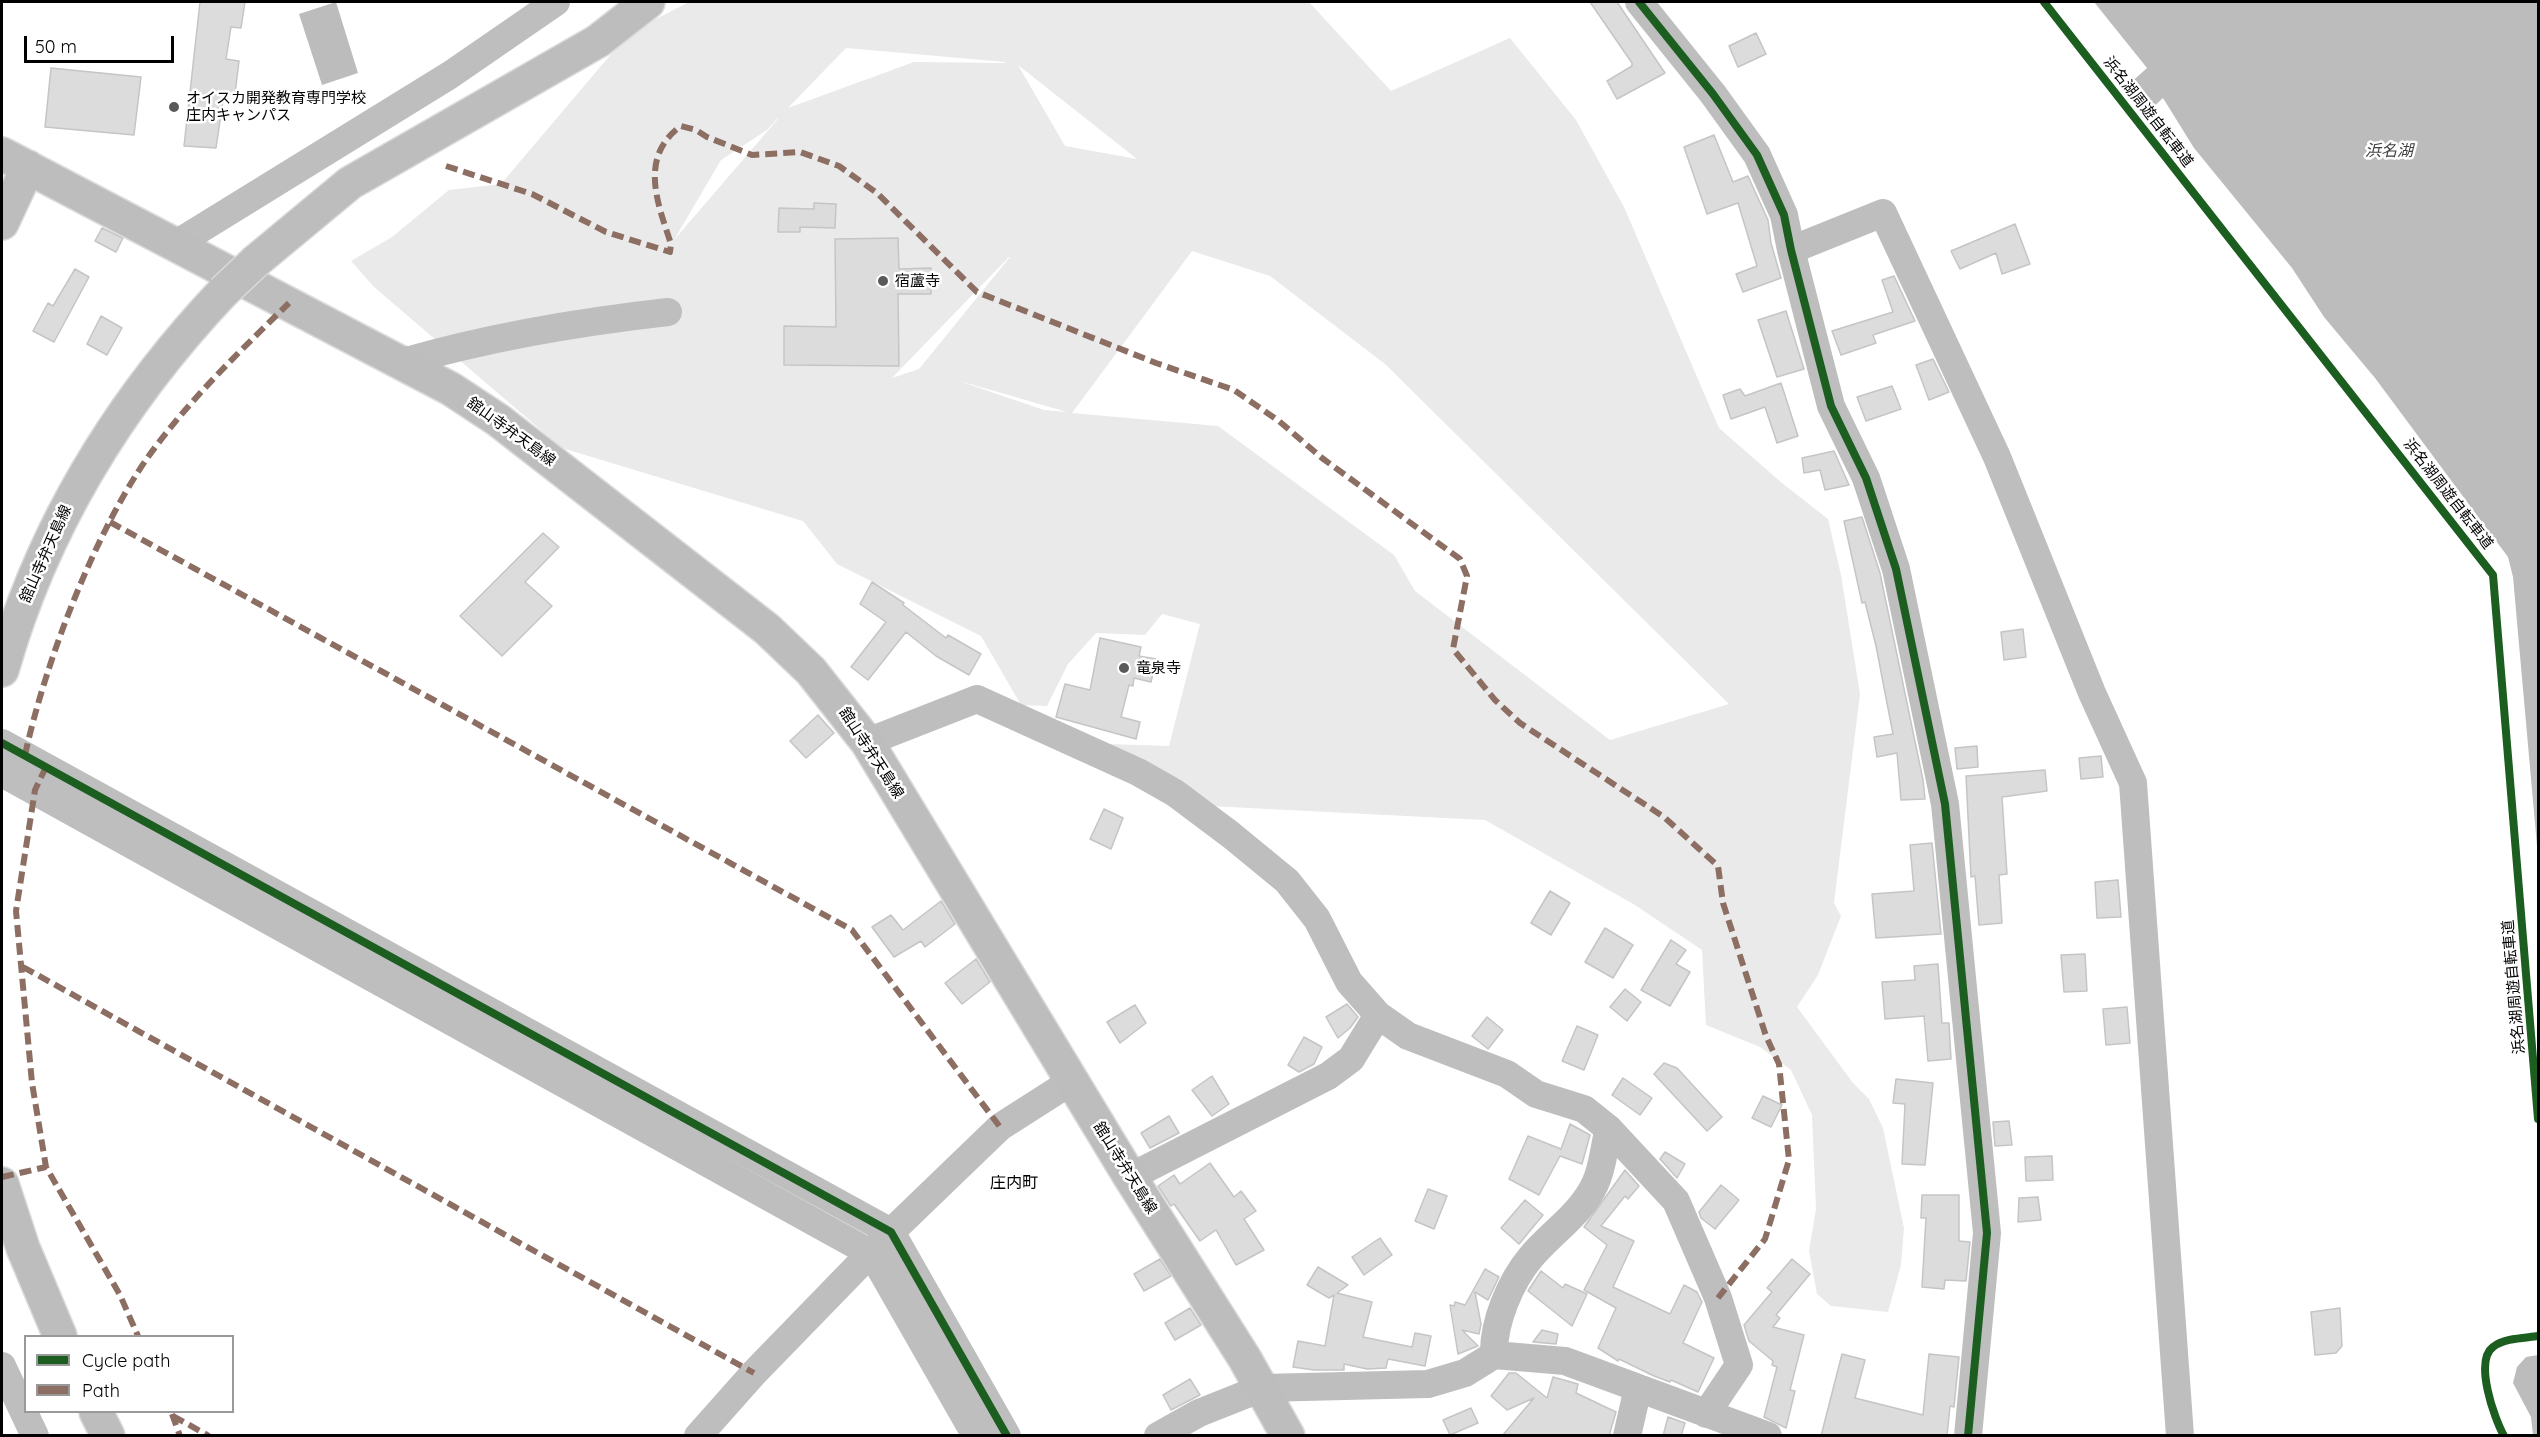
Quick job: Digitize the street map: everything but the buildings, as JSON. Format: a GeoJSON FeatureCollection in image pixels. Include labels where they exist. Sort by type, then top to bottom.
{"type":"FeatureCollection","features":[{"type":"Feature","properties":{"kind":"main road","name":"舘山寺弁天島線"},"geometry":{"type":"LineString","coordinates":[[2,670],[39,564],[84,476],[118,420],[151,375],[224,292],[256,261],[350,183],[598,41],[648,2]]}},
{"type":"Feature","properties":{"kind":"main road","name":"舘山寺弁天島線"},"geometry":{"type":"LineString","coordinates":[[15,161],[403,362],[498,420],[759,622],[811,671],[867,742],[1130,1177],[1262,1388],[1288,1436]]}},
{"type":"Feature","properties":{"kind":"main road"},"geometry":{"type":"LineString","coordinates":[[2,223],[15,161]]}},
{"type":"Feature","properties":{"kind":"main road"},"geometry":{"type":"LineString","coordinates":[[2,1184],[22,1248],[60,1335]]}},
{"type":"Feature","properties":{"kind":"main road"},"geometry":{"type":"LineString","coordinates":[[96,1413],[108,1436]]}},
{"type":"Feature","properties":{"kind":"street"},"geometry":{"type":"LineString","coordinates":[[176,244],[450,75],[556,2]]}},
{"type":"Feature","properties":{"kind":"street"},"geometry":{"type":"LineString","coordinates":[[1639,2],[1713,94],[1757,154],[1784,214],[1791,250],[1831,405],[1866,478],[1896,569],[1945,804],[1988,1233],[1968,1436]]}},
{"type":"Feature","properties":{"kind":"street"},"geometry":{"type":"LineString","coordinates":[[1791,250],[1883,213],[1992,446],[2092,693],[2133,783],[2180,1436]]}},
{"type":"Feature","properties":{"kind":"street"},"geometry":{"type":"LineString","coordinates":[[403,362],[458,346],[590,321],[668,312]]}},
{"type":"Feature","properties":{"kind":"street"},"geometry":{"type":"LineString","coordinates":[[867,742],[977,699],[1138,772],[1175,793],[1287,881],[1317,919],[1349,982],[1378,1015],[1408,1036],[1507,1074],[1536,1094],[1584,1109],[1609,1129],[1676,1201],[1718,1298],[1739,1365],[1706,1413]]}},
{"type":"Feature","properties":{"kind":"street"},"geometry":{"type":"LineString","coordinates":[[2,743],[891,1232],[1007,1436]]}},
{"type":"Feature","properties":{"kind":"street"},"geometry":{"type":"LineString","coordinates":[[2,773],[872,1254],[976,1436]]}},
{"type":"Feature","properties":{"kind":"street"},"geometry":{"type":"LineString","coordinates":[[1130,1177],[1328,1076],[1351,1059],[1378,1015]]}},
{"type":"Feature","properties":{"kind":"street"},"geometry":{"type":"LineString","coordinates":[[698,1436],[754,1373],[891,1232],[1000,1127],[1072,1081]]}},
{"type":"Feature","properties":{"kind":"street"},"geometry":{"type":"LineString","coordinates":[[1494,1355],[1493,1334],[1505,1303],[1530,1258],[1569,1218],[1595,1184],[1609,1129]]}},
{"type":"Feature","properties":{"kind":"street"},"geometry":{"type":"LineString","coordinates":[[1158,1436],[1199,1413],[1262,1388],[1428,1384],[1465,1373],[1494,1355],[1564,1361],[1768,1436]]}},
{"type":"Feature","properties":{"kind":"street"},"geometry":{"type":"LineString","coordinates":[[2,1366],[24,1413]]}},
{"type":"Feature","properties":{"kind":"street"},"geometry":{"type":"LineString","coordinates":[[1627,1436],[1638,1388]]}},
{"type":"Feature","properties":{"kind":"street"},"geometry":{"type":"LineString","coordinates":[[24,1413],[35,1436]]}},
{"type":"Feature","properties":{"kind":"path"},"geometry":{"type":"LineString","coordinates":[[2505,1436],[2499,1427],[2484,1374],[2485,1358],[2495,1345],[2538,1336]]}},
{"type":"Feature","properties":{"kind":"shaded area"},"geometry":{"type":"Polygon","coordinates":[[[689,2],[1309,2],[1391,91],[1510,38],[1576,120],[1624,207],[1719,428],[1782,483],[1828,519],[1841,575],[1860,694],[1834,903],[1841,916],[1818,975],[1797,1007],[1853,1083],[1869,1099],[1883,1128],[1904,1228],[1901,1265],[1888,1312],[1831,1306],[1817,1294],[1809,1251],[1816,1209],[1812,1115],[1791,1070],[1760,1047],[1706,1025],[1702,950],[1635,905],[1485,820],[1190,805],[1078,743],[1169,746],[1200,624],[1162,614],[1145,635],[1096,633],[1068,664],[1047,706],[1021,705],[981,636],[837,564],[803,521],[562,448],[374,287],[351,261],[392,237],[449,190],[501,184],[629,33],[689,2]],[[846,48],[788,108],[914,62],[1005,62],[846,48]],[[1018,65],[1065,146],[1137,159],[1018,65]],[[778,118],[767,130],[721,160],[674,240],[778,118]],[[1192,251],[1072,413],[1218,426],[1394,555],[1415,591],[1610,740],[1729,704],[1385,364],[1270,276],[1192,251]],[[1009,257],[892,378],[919,369],[1009,257]],[[962,382],[1044,410],[1067,412],[963,382],[962,382]]]}},
{"type":"Feature","properties":{"kind":"water"},"geometry":{"type":"Polygon","coordinates":[[[336,2],[358,73],[322,85],[299,14],[336,2]]]}},
{"type":"Feature","properties":{"kind":"water","name":"浜名湖"},"geometry":{"type":"Polygon","coordinates":[[[2094,2],[2538,2],[2538,857],[2513,577],[2508,557],[2375,378],[2324,317],[2292,268],[2194,148],[2163,98],[2147,113],[2127,86],[2147,68],[2094,2]]]}},
{"type":"Feature","properties":{"kind":"water"},"geometry":{"type":"Polygon","coordinates":[[[2538,1355],[2538,1435],[2533,1435],[2531,1417],[2513,1383],[2517,1367],[2526,1357],[2538,1355]]]}},
{"type":"Feature","properties":{"kind":"marked path"},"geometry":{"type":"LineString","coordinates":[[446,166],[532,194],[606,232],[670,252],[671,244],[657,197],[656,166],[659,152],[668,138],[681,126],[696,130],[707,137],[752,155],[800,152],[839,166],[877,193],[977,292],[1156,363],[1234,390],[1279,421],[1322,458],[1460,559],[1467,576],[1453,649],[1495,700],[1520,723],[1664,817],[1718,866],[1723,903],[1766,1036],[1779,1064],[1789,1160],[1765,1239],[1718,1298]]}},
{"type":"Feature","properties":{"kind":"marked path"},"geometry":{"type":"LineString","coordinates":[[25,755],[58,641],[91,561],[128,488],[148,457],[180,416],[215,377],[289,303]]}},
{"type":"Feature","properties":{"kind":"marked path"},"geometry":{"type":"LineString","coordinates":[[110,522],[852,930],[1000,1127]]}},
{"type":"Feature","properties":{"kind":"marked path"},"geometry":{"type":"LineString","coordinates":[[46,767],[35,790],[16,911],[32,1083],[46,1167],[120,1295],[138,1335]]}},
{"type":"Feature","properties":{"kind":"marked path"},"geometry":{"type":"LineString","coordinates":[[23,967],[754,1373]]}},
{"type":"Feature","properties":{"kind":"marked path"},"geometry":{"type":"LineString","coordinates":[[2,1177],[46,1167]]}},
{"type":"Feature","properties":{"kind":"marked path"},"geometry":{"type":"LineString","coordinates":[[172,1414],[180,1436]]}},
{"type":"Feature","properties":{"kind":"marked path"},"geometry":{"type":"LineString","coordinates":[[173,1416],[209,1436]]}},
{"type":"Feature","properties":{"kind":"cycle path"},"geometry":{"type":"LineString","coordinates":[[1639,2],[1713,94],[1757,155],[1784,215],[1831,406],[1866,478],[1896,569],[1945,804],[1987,1233],[1968,1436]]}},
{"type":"Feature","properties":{"kind":"cycle path","name":"浜名湖周遊自転車道"},"geometry":{"type":"LineString","coordinates":[[2044,2],[2493,575],[2538,1119]]}},
{"type":"Feature","properties":{"kind":"cycle path"},"geometry":{"type":"LineString","coordinates":[[2,743],[891,1232],[1007,1436]]}},
{"type":"Feature","properties":{"kind":"cycle path"},"geometry":{"type":"LineString","coordinates":[[2504,1436],[2491,1404],[2485,1377],[2488,1354],[2493,1347],[2503,1342],[2538,1336]]}},
{"type":"Feature","properties":{"kind":"place","name":"オイスカ開発教育専門学校 庄内キャンパス"},"geometry":{"type":"Point","coordinates":[174,107]}},
{"type":"Feature","properties":{"kind":"place","name":"宿蘆寺"},"geometry":{"type":"Point","coordinates":[883,281]}},
{"type":"Feature","properties":{"kind":"place","name":"竜泉寺"},"geometry":{"type":"Point","coordinates":[1124,668]}},
{"type":"Feature","properties":{"kind":"district","name":"庄内町"},"geometry":{"type":"Point","coordinates":[1014,1183]}}]}
